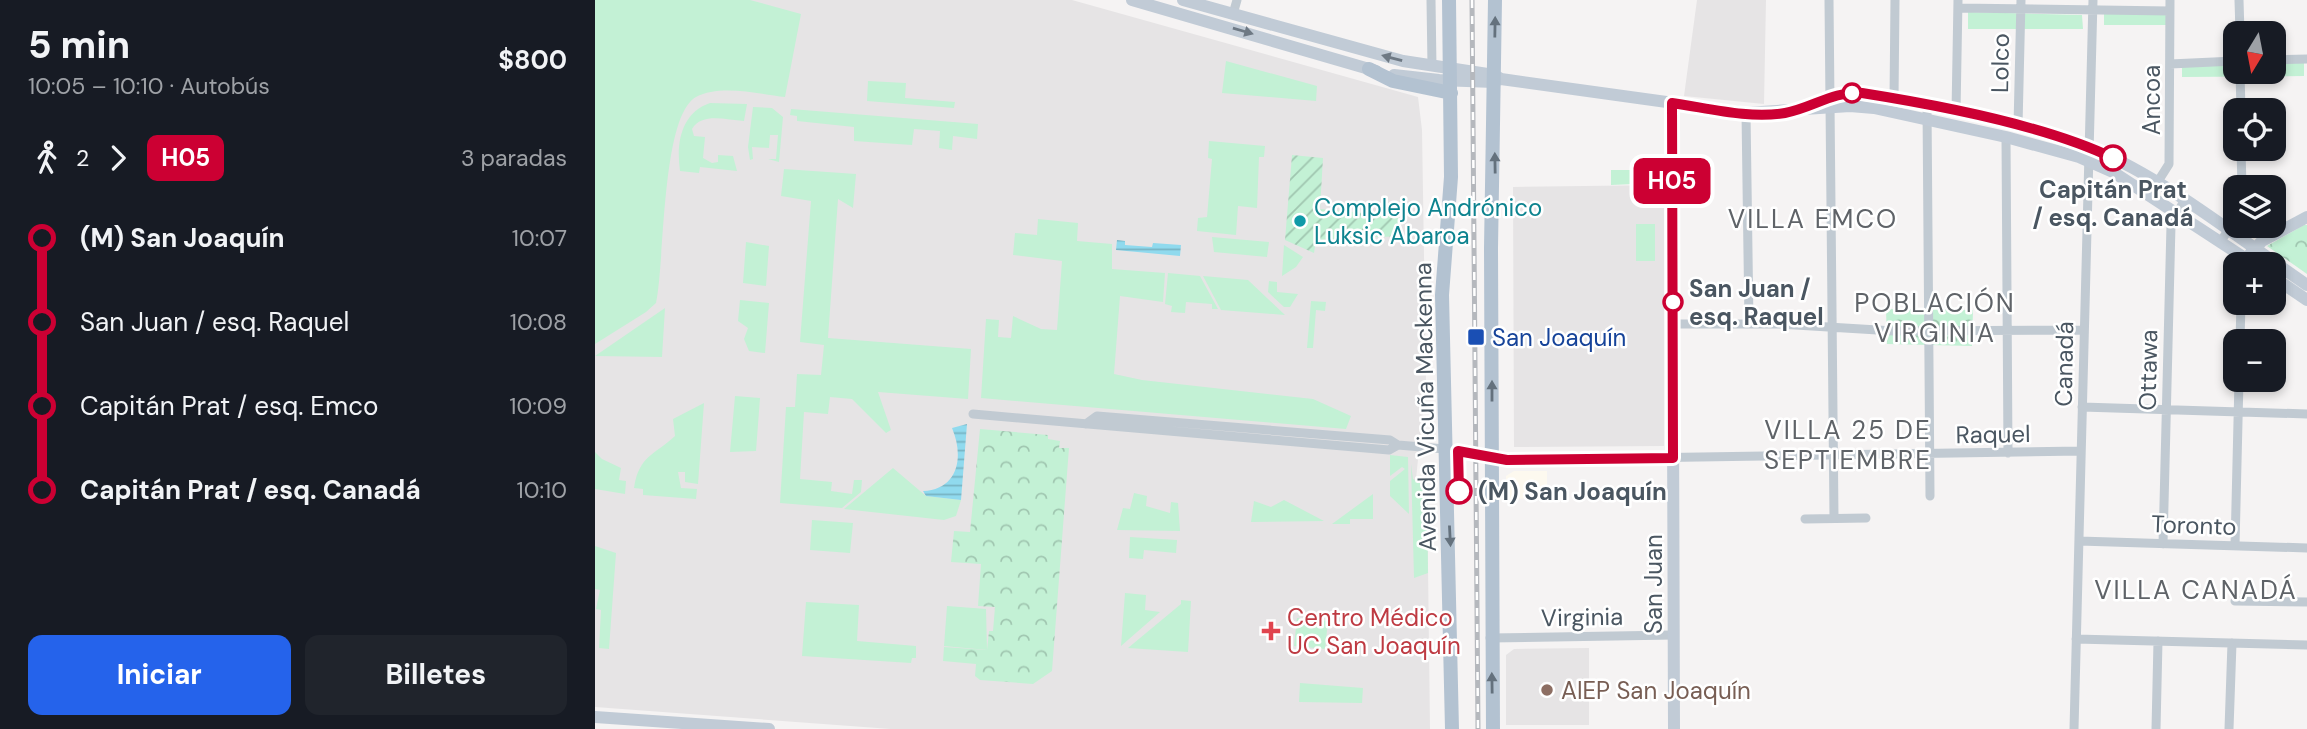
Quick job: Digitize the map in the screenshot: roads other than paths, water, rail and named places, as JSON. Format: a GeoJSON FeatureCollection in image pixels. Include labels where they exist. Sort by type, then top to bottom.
{"type":"FeatureCollection","features":[{"type":"Feature","properties":{"kind":"main road","name":"Avenida Vicuña Mackenna"},"geometry":{"type":"LineString","coordinates":[[1449,0],[1451,177],[1442,295],[1452,729]]}},
{"type":"Feature","properties":{"kind":"main road"},"geometry":{"type":"LineString","coordinates":[[1493,729],[1490,638],[1495,0]]}},
{"type":"Feature","properties":{"kind":"main road"},"geometry":{"type":"LineString","coordinates":[[1369,69],[1401,83],[1450,81]]}},
{"type":"Feature","properties":{"kind":"street"},"geometry":{"type":"LineString","coordinates":[[1132,0],[1369,69]]}},
{"type":"Feature","properties":{"kind":"street"},"geometry":{"type":"LineString","coordinates":[[1182,0],[1432,66],[1450,81],[1496,78],[1746,113],[1773,114],[1807,109],[1852,93],[1894,99],[2006,137],[2089,154]]}},
{"type":"Feature","properties":{"kind":"street"},"geometry":{"type":"LineString","coordinates":[[1233,14],[1237,0]]}},
{"type":"Feature","properties":{"kind":"street"},"geometry":{"type":"LineString","coordinates":[[1431,0],[1432,66]]}},
{"type":"Feature","properties":{"kind":"street"},"geometry":{"type":"LineString","coordinates":[[1829,0],[1834,518]]}},
{"type":"Feature","properties":{"kind":"street"},"geometry":{"type":"LineString","coordinates":[[1894,99],[1895,0]]}},
{"type":"Feature","properties":{"kind":"street","name":"Canadá"},"geometry":{"type":"LineString","coordinates":[[2074,729],[2093,0]]}},
{"type":"Feature","properties":{"kind":"street","name":"Ancoa"},"geometry":{"type":"LineString","coordinates":[[2154,189],[2169,164],[2171,0]]}},
{"type":"Feature","properties":{"kind":"street"},"geometry":{"type":"LineString","coordinates":[[2239,0],[2240,21]]}},
{"type":"Feature","properties":{"kind":"street"},"geometry":{"type":"LineString","coordinates":[[1956,112],[1958,4],[2021,5],[2093,11],[2170,11]]}},
{"type":"Feature","properties":{"kind":"street","name":"Lolco"},"geometry":{"type":"LineString","coordinates":[[2018,126],[2021,5]]}},
{"type":"Feature","properties":{"kind":"street"},"geometry":{"type":"LineString","coordinates":[[1348,62],[1352,47]]}},
{"type":"Feature","properties":{"kind":"street"},"geometry":{"type":"LineString","coordinates":[[2286,60],[2307,59]]}},
{"type":"Feature","properties":{"kind":"street"},"geometry":{"type":"LineString","coordinates":[[2170,64],[2223,62]]}},
{"type":"Feature","properties":{"kind":"street"},"geometry":{"type":"LineString","coordinates":[[1829,102],[1874,108],[1956,112],[2018,126],[2089,154],[2223,228]]}},
{"type":"Feature","properties":{"kind":"street","name":"San Juan"},"geometry":{"type":"LineString","coordinates":[[1672,103],[1674,729]]}},
{"type":"Feature","properties":{"kind":"street"},"geometry":{"type":"LineString","coordinates":[[1927,112],[1930,496]]}},
{"type":"Feature","properties":{"kind":"street"},"geometry":{"type":"LineString","coordinates":[[1746,113],[1749,323]]}},
{"type":"Feature","properties":{"kind":"street"},"geometry":{"type":"LineString","coordinates":[[2006,137],[2008,453]]}},
{"type":"Feature","properties":{"kind":"street","name":"Ottawa"},"geometry":{"type":"LineString","coordinates":[[2163,544],[2171,225],[2180,206]]}},
{"type":"Feature","properties":{"kind":"street"},"geometry":{"type":"LineString","coordinates":[[2257,252],[2285,226],[2307,217]]}},
{"type":"Feature","properties":{"kind":"street"},"geometry":{"type":"LineString","coordinates":[[2234,238],[2244,252]]}},
{"type":"Feature","properties":{"kind":"street"},"geometry":{"type":"LineString","coordinates":[[2286,275],[2307,285]]}},
{"type":"Feature","properties":{"kind":"street"},"geometry":{"type":"LineString","coordinates":[[2286,286],[2307,300]]}},
{"type":"Feature","properties":{"kind":"street"},"geometry":{"type":"LineString","coordinates":[[1673,324],[1749,323],[1928,331],[2084,330]]}},
{"type":"Feature","properties":{"kind":"street"},"geometry":{"type":"LineString","coordinates":[[2235,546],[2239,392]]}},
{"type":"Feature","properties":{"kind":"street"},"geometry":{"type":"LineString","coordinates":[[2082,407],[2307,414]]}},
{"type":"Feature","properties":{"kind":"street","name":"Raquel"},"geometry":{"type":"LineString","coordinates":[[973,414],[1086,424],[1097,416],[1390,440],[1398,445],[1445,449],[1493,459],[2081,451]]}},
{"type":"Feature","properties":{"kind":"street"},"geometry":{"type":"LineString","coordinates":[[1805,519],[1867,518]]}},
{"type":"Feature","properties":{"kind":"street","name":"Toronto"},"geometry":{"type":"LineString","coordinates":[[2079,541],[2307,548]]}},
{"type":"Feature","properties":{"kind":"street"},"geometry":{"type":"LineString","coordinates":[[2235,601],[2307,602]]}},
{"type":"Feature","properties":{"kind":"street","name":"Virginia"},"geometry":{"type":"LineString","coordinates":[[1490,638],[1674,635]]}},
{"type":"Feature","properties":{"kind":"street"},"geometry":{"type":"LineString","coordinates":[[2076,639],[2307,645]]}},
{"type":"Feature","properties":{"kind":"street"},"geometry":{"type":"LineString","coordinates":[[2156,729],[2158,641]]}},
{"type":"Feature","properties":{"kind":"street"},"geometry":{"type":"LineString","coordinates":[[2229,729],[2232,643]]}},
{"type":"Feature","properties":{"kind":"street"},"geometry":{"type":"LineString","coordinates":[[595,717],[769,729]]}},
{"type":"Feature","properties":{"kind":"water"},"geometry":{"type":"Polygon","coordinates":[[[1117,240],[1125,241],[1125,245],[1181,245],[1180,256],[1116,250],[1117,240]]]}},
{"type":"Feature","properties":{"kind":"water"},"geometry":{"type":"Polygon","coordinates":[[[967,424],[961,500],[926,496],[923,491],[935,489],[951,478],[958,460],[952,428],[967,424]]]}},
{"type":"Feature","properties":{"kind":"railway"},"geometry":{"type":"LineString","coordinates":[[1472,0],[1478,729]]}},
{"type":"Feature","properties":{"kind":"place","name":"Capitán Prat / esq. Canadá"},"geometry":{"type":"Point","coordinates":[2113,158]}},
{"type":"Feature","properties":{"kind":"place","name":"Complejo Andrónico Luksic Abaroa"},"geometry":{"type":"Point","coordinates":[1300,221]}},
{"type":"Feature","properties":{"kind":"place","name":"San Juan / esq. Raquel"},"geometry":{"type":"Point","coordinates":[1673,302]}},
{"type":"Feature","properties":{"kind":"place","name":"San Joaquín"},"geometry":{"type":"Point","coordinates":[1476,337]}},
{"type":"Feature","properties":{"kind":"place","name":"(M) San Joaquín"},"geometry":{"type":"Point","coordinates":[1459,491]}},
{"type":"Feature","properties":{"kind":"place","name":"Centro Médico UC San Joaquín"},"geometry":{"type":"Point","coordinates":[1271,631]}},
{"type":"Feature","properties":{"kind":"place","name":"AIEP San Joaquín"},"geometry":{"type":"Point","coordinates":[1547,690]}},
{"type":"Feature","properties":{"kind":"district","name":"VILLA EMCO"},"geometry":{"type":"Point","coordinates":[1813,219]}},
{"type":"Feature","properties":{"kind":"district","name":"POBLACIÓN VIRGINIA"},"geometry":{"type":"Point","coordinates":[1935,318]}},
{"type":"Feature","properties":{"kind":"district","name":"VILLA 25 DE SEPTIEMBRE"},"geometry":{"type":"Point","coordinates":[1848,445]}},
{"type":"Feature","properties":{"kind":"district","name":"VILLA CANADÁ"},"geometry":{"type":"Point","coordinates":[2196,590]}}]}
